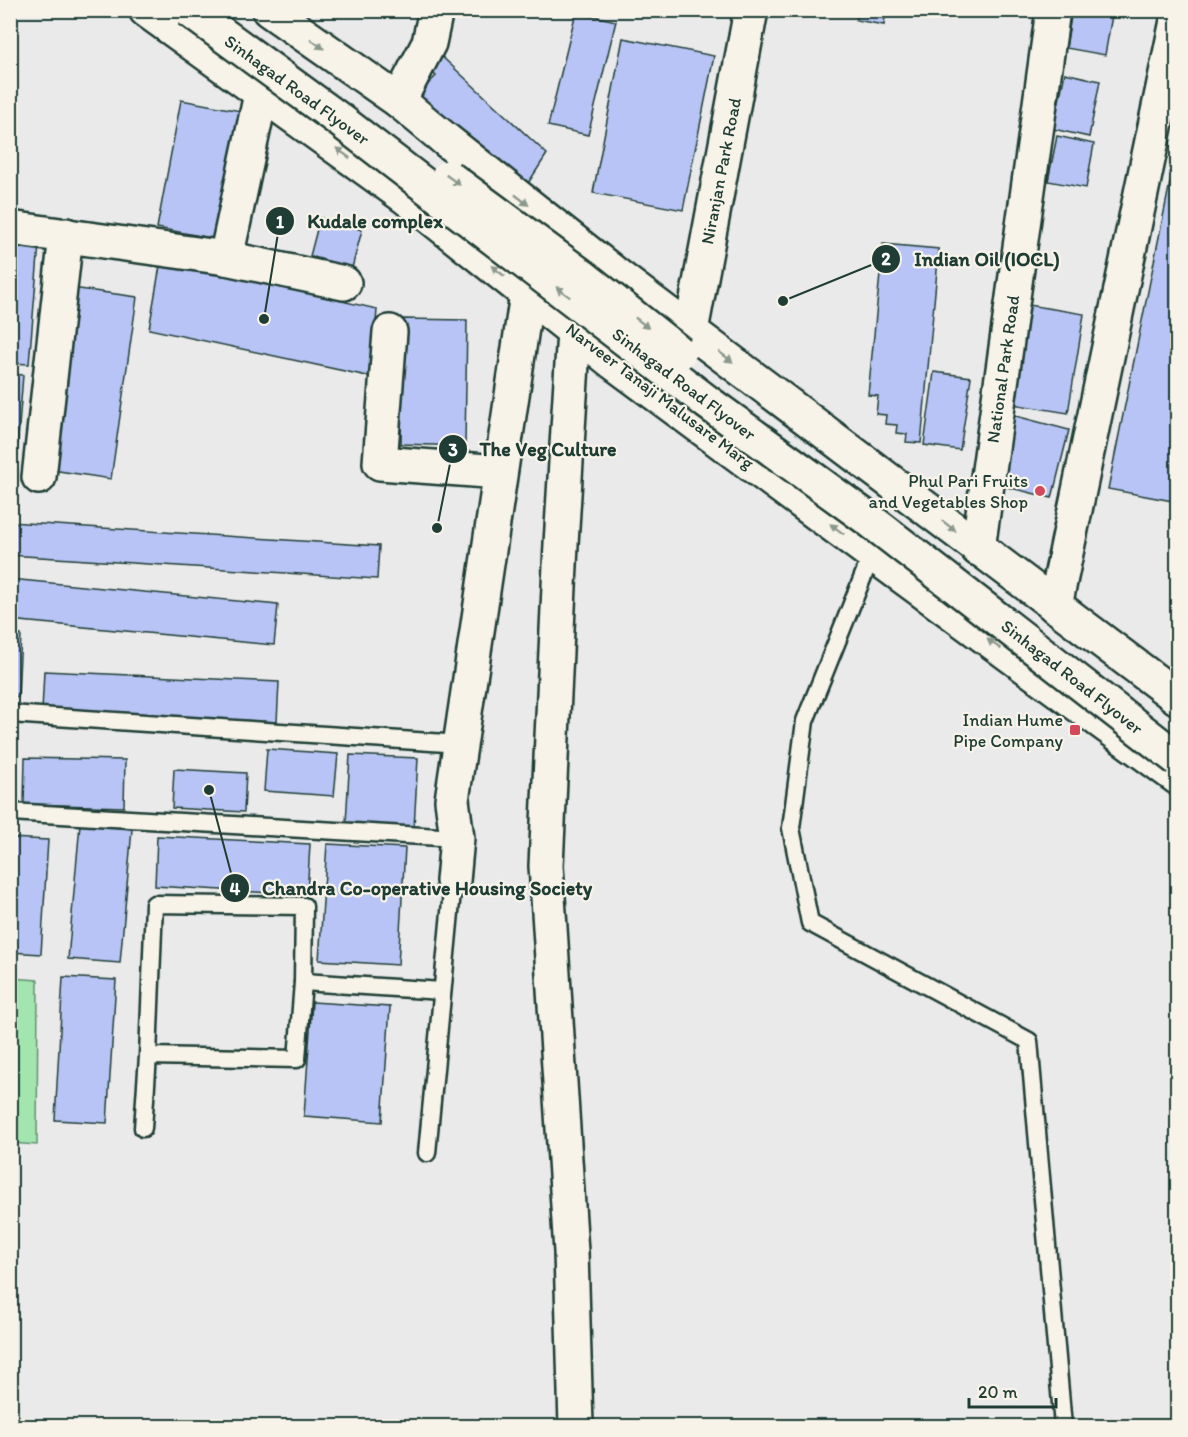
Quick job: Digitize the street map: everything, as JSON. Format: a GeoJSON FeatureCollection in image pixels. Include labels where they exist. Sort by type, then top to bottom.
{"type":"FeatureCollection","features":[{"type":"Feature","properties":{"kind":"main road","name":"Narveer Tanaji Malusare Marg"},"geometry":{"type":"LineString","coordinates":[[146,10],[404,196],[614,363],[1178,777]]}},
{"type":"Feature","properties":{"kind":"main road","name":"Sinhagad Road Flyover"},"geometry":{"type":"LineString","coordinates":[[189,10],[337,118],[707,402],[871,521],[1178,759]]}},
{"type":"Feature","properties":{"kind":"main road","name":"Sinhagad Road Flyover"},"geometry":{"type":"LineString","coordinates":[[219,10],[582,276],[782,434],[929,543],[1178,734]]}},
{"type":"Feature","properties":{"kind":"main road"},"geometry":{"type":"LineString","coordinates":[[268,10],[399,101],[619,277],[1178,698]]}},
{"type":"Feature","properties":{"kind":"main road"},"geometry":{"type":"LineString","coordinates":[[399,101],[429,43],[436,10]]}},
{"type":"Feature","properties":{"kind":"main road","name":"Niranjan Park Road"},"geometry":{"type":"LineString","coordinates":[[691,331],[751,10]]}},
{"type":"Feature","properties":{"kind":"main road","name":"National Park Road"},"geometry":{"type":"LineString","coordinates":[[978,549],[1053,10]]}},
{"type":"Feature","properties":{"kind":"main road"},"geometry":{"type":"LineString","coordinates":[[1055,606],[1178,16]]}},
{"type":"Feature","properties":{"kind":"main road"},"geometry":{"type":"LineString","coordinates":[[226,258],[261,94]]}},
{"type":"Feature","properties":{"kind":"main road"},"geometry":{"type":"LineString","coordinates":[[10,228],[226,258],[344,283]]}},
{"type":"Feature","properties":{"kind":"main road"},"geometry":{"type":"LineString","coordinates":[[39,477],[66,235]]}},
{"type":"Feature","properties":{"kind":"main road"},"geometry":{"type":"LineString","coordinates":[[576,1426],[572,1252],[546,866],[561,544],[574,331],[619,277]]}},
{"type":"Feature","properties":{"kind":"main road"},"geometry":{"type":"LineString","coordinates":[[453,881],[457,838],[452,800],[527,294]]}},
{"type":"Feature","properties":{"kind":"main road"},"geometry":{"type":"LineString","coordinates":[[390,332],[380,463],[500,472]]}},
{"type":"Feature","properties":{"kind":"main road"},"geometry":{"type":"LineString","coordinates":[[808,507],[851,450]]}},
{"type":"Feature","properties":{"kind":"lane"},"geometry":{"type":"LineString","coordinates":[[872,554],[805,721],[791,828],[810,923],[1029,1041],[1063,1426]]}},
{"type":"Feature","properties":{"kind":"lane"},"geometry":{"type":"LineString","coordinates":[[10,714],[461,744]]}},
{"type":"Feature","properties":{"kind":"lane"},"geometry":{"type":"LineString","coordinates":[[10,812],[457,838]]}},
{"type":"Feature","properties":{"kind":"lane"},"geometry":{"type":"LineString","coordinates":[[427,1153],[453,881]]}},
{"type":"Feature","properties":{"kind":"lane"},"geometry":{"type":"LineString","coordinates":[[143,1128],[154,904],[304,906],[303,982],[297,1059],[148,1056]]}},
{"type":"Feature","properties":{"kind":"lane"},"geometry":{"type":"LineString","coordinates":[[303,982],[442,991]]}},
{"type":"Feature","properties":{"kind":"green space"},"geometry":{"type":"Polygon","coordinates":[[[11,978],[38,980],[37,1145],[11,1143],[11,978]]]}},
{"type":"Feature","properties":{"kind":"building"},"geometry":{"type":"Polygon","coordinates":[[[850,10],[886,10],[884,25],[856,20],[857,12],[850,10]]]}},
{"type":"Feature","properties":{"kind":"building"},"geometry":{"type":"Polygon","coordinates":[[[1072,10],[1113,10],[1105,55],[1066,48],[1072,10]]]}},
{"type":"Feature","properties":{"kind":"building"},"geometry":{"type":"Polygon","coordinates":[[[576,12],[616,21],[588,135],[548,126],[576,12]]]}},
{"type":"Feature","properties":{"kind":"building"},"geometry":{"type":"Polygon","coordinates":[[[623,38],[714,56],[683,210],[593,193],[623,38]]]}},
{"type":"Feature","properties":{"kind":"building"},"geometry":{"type":"Polygon","coordinates":[[[438,53],[547,154],[527,185],[414,98],[436,76],[426,66],[438,53]]]}},
{"type":"Feature","properties":{"kind":"building"},"geometry":{"type":"Polygon","coordinates":[[[1065,73],[1100,81],[1089,137],[1053,129],[1065,73]]]}},
{"type":"Feature","properties":{"kind":"building"},"geometry":{"type":"Polygon","coordinates":[[[181,100],[241,111],[217,239],[157,228],[181,100]]]}},
{"type":"Feature","properties":{"kind":"building"},"geometry":{"type":"Polygon","coordinates":[[[1057,136],[1094,144],[1086,188],[1048,181],[1057,136]]]}},
{"type":"Feature","properties":{"kind":"building"},"geometry":{"type":"Polygon","coordinates":[[[1178,143],[1178,502],[1108,489],[1178,143]]]}},
{"type":"Feature","properties":{"kind":"building"},"geometry":{"type":"Polygon","coordinates":[[[320,218],[362,230],[352,268],[310,256],[320,218]]]}},
{"type":"Feature","properties":{"kind":"building"},"geometry":{"type":"Polygon","coordinates":[[[10,242],[39,244],[29,364],[10,363],[10,242]]]}},
{"type":"Feature","properties":{"kind":"building"},"geometry":{"type":"Polygon","coordinates":[[[883,244],[939,249],[921,443],[906,442],[907,434],[896,433],[897,425],[885,424],[886,415],[876,414],[878,396],[868,395],[883,244]]]}},
{"type":"Feature","properties":{"kind":"building"},"geometry":{"type":"Polygon","coordinates":[[[161,260],[377,309],[372,377],[149,329],[161,260]]]}},
{"type":"Feature","properties":{"kind":"building"},"geometry":{"type":"Polygon","coordinates":[[[72,288],[137,297],[111,479],[46,469],[72,288]]]}},
{"type":"Feature","properties":{"kind":"building"},"geometry":{"type":"Polygon","coordinates":[[[1029,305],[1084,314],[1068,413],[1012,404],[1029,305]]]}},
{"type":"Feature","properties":{"kind":"building"},"geometry":{"type":"Polygon","coordinates":[[[403,319],[467,320],[465,446],[401,444],[403,319]]]}},
{"type":"Feature","properties":{"kind":"building"},"geometry":{"type":"Polygon","coordinates":[[[934,372],[971,377],[960,450],[924,445],[934,372]]]}},
{"type":"Feature","properties":{"kind":"building"},"geometry":{"type":"Polygon","coordinates":[[[10,374],[23,375],[13,503],[10,503],[10,374]]]}},
{"type":"Feature","properties":{"kind":"building"},"geometry":{"type":"Polygon","coordinates":[[[1012,415],[1069,430],[1052,498],[995,484],[1012,415]]]}},
{"type":"Feature","properties":{"kind":"building"},"geometry":{"type":"Polygon","coordinates":[[[10,522],[379,546],[377,579],[10,555],[10,522]]]}},
{"type":"Feature","properties":{"kind":"building"},"geometry":{"type":"Polygon","coordinates":[[[10,579],[278,605],[274,645],[10,620],[10,579]]]}},
{"type":"Feature","properties":{"kind":"building"},"geometry":{"type":"Polygon","coordinates":[[[10,634],[21,635],[18,697],[10,697],[10,634]]]}},
{"type":"Feature","properties":{"kind":"building"},"geometry":{"type":"Polygon","coordinates":[[[44,671],[279,682],[277,722],[42,711],[44,671]]]}},
{"type":"Feature","properties":{"kind":"building"},"geometry":{"type":"Polygon","coordinates":[[[10,739],[13,740],[10,779],[10,739]]]}},
{"type":"Feature","properties":{"kind":"building"},"geometry":{"type":"Polygon","coordinates":[[[267,749],[338,754],[334,796],[264,791],[267,749]]]}},
{"type":"Feature","properties":{"kind":"building"},"geometry":{"type":"Polygon","coordinates":[[[350,755],[418,758],[414,828],[346,823],[350,755]]]}},
{"type":"Feature","properties":{"kind":"building"},"geometry":{"type":"Polygon","coordinates":[[[25,758],[125,760],[124,807],[24,804],[25,758]]]}},
{"type":"Feature","properties":{"kind":"building"},"geometry":{"type":"Polygon","coordinates":[[[174,769],[246,773],[244,812],[172,808],[174,769]]]}},
{"type":"Feature","properties":{"kind":"building"},"geometry":{"type":"Polygon","coordinates":[[[80,824],[132,829],[120,963],[68,959],[80,824]]]}},
{"type":"Feature","properties":{"kind":"building"},"geometry":{"type":"Polygon","coordinates":[[[157,836],[310,844],[307,895],[155,886],[157,836]]]}},
{"type":"Feature","properties":{"kind":"building"},"geometry":{"type":"Polygon","coordinates":[[[10,838],[48,840],[41,954],[10,952],[10,838]]]}},
{"type":"Feature","properties":{"kind":"building"},"geometry":{"type":"Polygon","coordinates":[[[327,844],[405,848],[398,965],[319,960],[327,844]]]}},
{"type":"Feature","properties":{"kind":"building"},"geometry":{"type":"Polygon","coordinates":[[[63,977],[116,980],[107,1123],[55,1120],[63,977]]]}},
{"type":"Feature","properties":{"kind":"building"},"geometry":{"type":"Polygon","coordinates":[[[312,1002],[390,1007],[382,1122],[304,1116],[312,1002]]]}},
{"type":"Feature","properties":{"kind":"place","name":"Indian Oil (IOCL)"},"geometry":{"type":"Point","coordinates":[783,301]}},
{"type":"Feature","properties":{"kind":"place","name":"Kudale complex"},"geometry":{"type":"Point","coordinates":[264,319]}},
{"type":"Feature","properties":{"kind":"place","name":"Phul Pari Fruits and Vegetables Shop"},"geometry":{"type":"Point","coordinates":[1040,491]}},
{"type":"Feature","properties":{"kind":"place","name":"The Veg Culture"},"geometry":{"type":"Point","coordinates":[437,528]}},
{"type":"Feature","properties":{"kind":"place","name":"Indian Hume Pipe Company"},"geometry":{"type":"Point","coordinates":[1075,730]}},
{"type":"Feature","properties":{"kind":"place","name":"Chandra Co-operative Housing Society"},"geometry":{"type":"Point","coordinates":[209,790]}}]}
